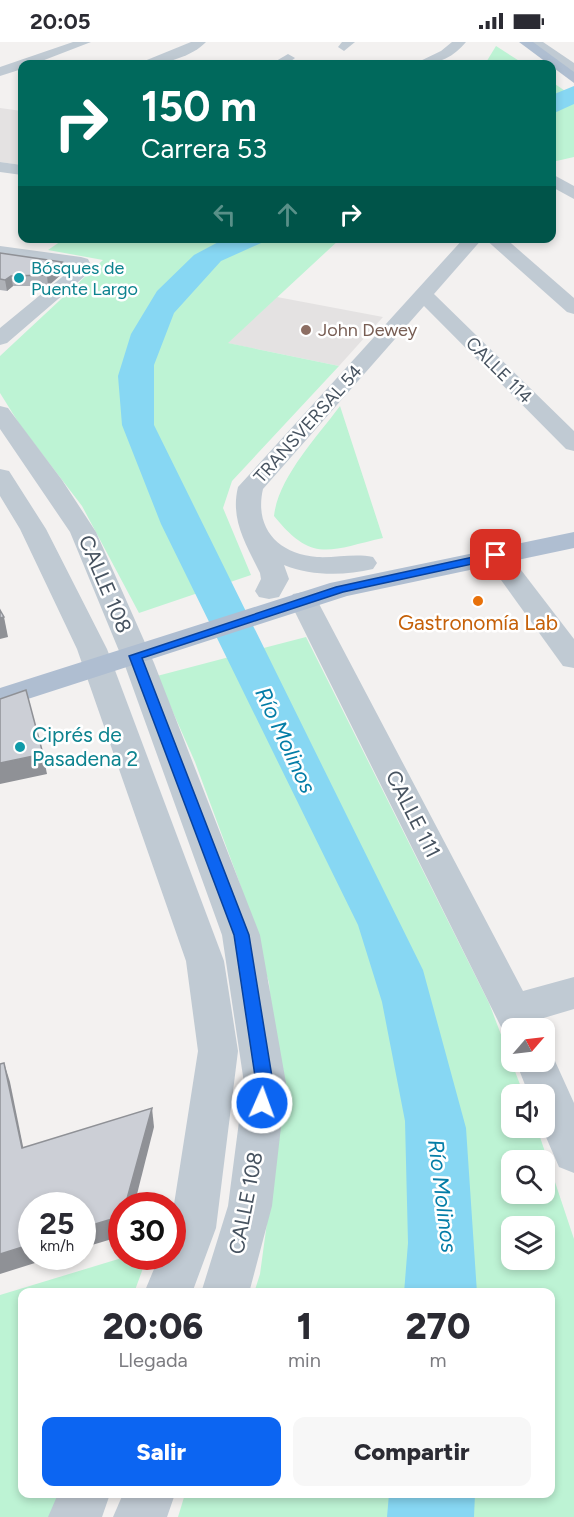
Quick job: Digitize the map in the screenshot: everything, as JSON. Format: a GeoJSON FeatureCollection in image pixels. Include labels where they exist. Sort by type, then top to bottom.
{"type":"FeatureCollection","features":[{"type":"Feature","properties":{"kind":"main road"},"geometry":{"type":"LineString","coordinates":[[519,45],[532,60]]}},
{"type":"Feature","properties":{"kind":"main road"},"geometry":{"type":"LineString","coordinates":[[519,45],[539,60]]}},
{"type":"Feature","properties":{"kind":"main road"},"geometry":{"type":"LineString","coordinates":[[556,73],[572,85]]}},
{"type":"Feature","properties":{"kind":"main road"},"geometry":{"type":"LineString","coordinates":[[556,77],[572,85]]}},
{"type":"Feature","properties":{"kind":"main road"},"geometry":{"type":"LineString","coordinates":[[0,677],[95,658],[132,647],[363,563],[574,520]]}},
{"type":"Feature","properties":{"kind":"main road"},"geometry":{"type":"LineString","coordinates":[[265,599],[303,600],[378,579],[574,540]]}},
{"type":"Feature","properties":{"kind":"main road"},"geometry":{"type":"LineString","coordinates":[[0,699],[95,658]]}},
{"type":"Feature","properties":{"kind":"street"},"geometry":{"type":"LineString","coordinates":[[34,60],[85,42]]}},
{"type":"Feature","properties":{"kind":"street"},"geometry":{"type":"LineString","coordinates":[[156,60],[184,51],[200,42]]}},
{"type":"Feature","properties":{"kind":"street"},"geometry":{"type":"LineString","coordinates":[[431,60],[446,54],[459,42]]}},
{"type":"Feature","properties":{"kind":"street"},"geometry":{"type":"LineString","coordinates":[[537,42],[536,44],[574,69]]}},
{"type":"Feature","properties":{"kind":"street"},"geometry":{"type":"LineString","coordinates":[[0,55],[26,60]]}},
{"type":"Feature","properties":{"kind":"street"},"geometry":{"type":"LineString","coordinates":[[0,72],[18,66]]}},
{"type":"Feature","properties":{"kind":"street"},"geometry":{"type":"LineString","coordinates":[[0,167],[18,169]]}},
{"type":"Feature","properties":{"kind":"street"},"geometry":{"type":"LineString","coordinates":[[556,182],[574,194]]}},
{"type":"Feature","properties":{"kind":"street","name":"TRANSVERSAL 54"},"geometry":{"type":"LineString","coordinates":[[265,599],[275,579],[258,538],[248,522],[245,504],[251,487],[425,296],[470,243]]}},
{"type":"Feature","properties":{"kind":"street"},"geometry":{"type":"LineString","coordinates":[[499,243],[574,308]]}},
{"type":"Feature","properties":{"kind":"street"},"geometry":{"type":"LineString","coordinates":[[0,252],[79,266]]}},
{"type":"Feature","properties":{"kind":"street"},"geometry":{"type":"LineString","coordinates":[[0,258],[79,266]]}},
{"type":"Feature","properties":{"kind":"street"},"geometry":{"type":"LineString","coordinates":[[0,339],[79,266]]}},
{"type":"Feature","properties":{"kind":"street","name":"CALLE 114"},"geometry":{"type":"LineString","coordinates":[[425,296],[574,444]]}},
{"type":"Feature","properties":{"kind":"street","name":"CALLE 108"},"geometry":{"type":"LineString","coordinates":[[0,413],[65,501],[83,531],[132,647],[242,935],[265,1083],[250,1206],[226,1288]]}},
{"type":"Feature","properties":{"kind":"street","name":"CALLE 108"},"geometry":{"type":"LineString","coordinates":[[0,476],[12,515],[95,658],[205,961],[218,1051],[193,1228],[170,1288]]}},
{"type":"Feature","properties":{"kind":"street"},"geometry":{"type":"LineString","coordinates":[[12,515],[65,501]]}},
{"type":"Feature","properties":{"kind":"street","name":"TRANSVERSAL 54"},"geometry":{"type":"LineString","coordinates":[[258,538],[282,556],[301,564],[363,563]]}},
{"type":"Feature","properties":{"kind":"street"},"geometry":{"type":"LineString","coordinates":[[496,555],[574,659]]}},
{"type":"Feature","properties":{"kind":"street","name":"CALLE 111"},"geometry":{"type":"LineString","coordinates":[[303,600],[517,1018]]}},
{"type":"Feature","properties":{"kind":"street"},"geometry":{"type":"LineString","coordinates":[[522,1018],[574,993]]}},
{"type":"Feature","properties":{"kind":"street"},"geometry":{"type":"LineString","coordinates":[[540,1072],[574,1153]]}},
{"type":"Feature","properties":{"kind":"street"},"geometry":{"type":"LineString","coordinates":[[75,1517],[82,1498]]}},
{"type":"Feature","properties":{"kind":"street"},"geometry":{"type":"LineString","coordinates":[[140,1517],[147,1498]]}},
{"type":"Feature","properties":{"kind":"shaded area"},"geometry":{"type":"Polygon","coordinates":[[[0,108],[18,110],[18,164],[0,162],[0,108]]]}},
{"type":"Feature","properties":{"kind":"shaded area","name":"John Dewey"},"geometry":{"type":"Polygon","coordinates":[[[277,297],[383,317],[339,366],[227,343],[277,297]]]}},
{"type":"Feature","properties":{"kind":"green space"},"geometry":{"type":"Polygon","coordinates":[[[496,46],[518,60],[487,60],[496,46]]]}},
{"type":"Feature","properties":{"kind":"green space"},"geometry":{"type":"Polygon","coordinates":[[[556,85],[574,97],[574,157],[556,161],[556,85]]]}},
{"type":"Feature","properties":{"kind":"green space"},"geometry":{"type":"Polygon","coordinates":[[[58,243],[336,243],[228,343],[339,366],[232,481],[223,508],[251,575],[139,613],[82,506],[20,425],[0,393],[0,356],[103,260],[48,250],[58,243]]]}},
{"type":"Feature","properties":{"kind":"green space"},"geometry":{"type":"Polygon","coordinates":[[[340,406],[383,538],[323,550],[300,541],[274,516],[283,487],[300,458],[340,406]]]}},
{"type":"Feature","properties":{"kind":"green space"},"geometry":{"type":"Polygon","coordinates":[[[306,637],[489,1003],[501,1035],[501,1072],[515,1072],[520,1084],[501,1084],[501,1138],[540,1138],[544,1150],[501,1150],[501,1204],[555,1204],[555,1182],[574,1239],[574,1517],[178,1517],[184,1498],[555,1498],[555,1288],[256,1288],[260,1274],[281,1120],[269,983],[240,884],[195,762],[157,676],[306,637]]]}},
{"type":"Feature","properties":{"kind":"green space"},"geometry":{"type":"Polygon","coordinates":[[[108,1262],[108,1270],[142,1270],[136,1288],[23,1288],[82,1270],[96,1270],[96,1266],[108,1262]]]}},
{"type":"Feature","properties":{"kind":"green space"},"geometry":{"type":"Polygon","coordinates":[[[18,1290],[18,1498],[58,1498],[51,1517],[0,1517],[0,1295],[18,1290]]]}},
{"type":"Feature","properties":{"kind":"water"},"geometry":{"type":"Polygon","coordinates":[[[574,86],[574,104],[556,112],[556,93],[574,86]]]}},
{"type":"Feature","properties":{"kind":"water","name":"Río Molinos"},"geometry":{"type":"Polygon","coordinates":[[[216,243],[261,243],[221,261],[174,313],[154,365],[154,425],[423,970],[466,1128],[477,1288],[404,1288],[408,1243],[405,1121],[382,1002],[358,925],[161,524],[122,425],[118,376],[131,334],[157,291],[194,255],[216,243]]]}},
{"type":"Feature","properties":{"kind":"water"},"geometry":{"type":"Polygon","coordinates":[[[389,1498],[475,1498],[474,1517],[387,1517],[389,1498]]]}},
{"type":"Feature","properties":{"kind":"building"},"geometry":{"type":"Polygon","coordinates":[[[0,253],[62,262],[47,275],[11,276],[5,280],[0,279],[0,253]]]}},
{"type":"Feature","properties":{"kind":"building","name":"Ciprés de Pasadena 2"},"geometry":{"type":"Polygon","coordinates":[[[26,690],[43,754],[0,763],[0,699],[26,690]]]}},
{"type":"Feature","properties":{"kind":"building"},"geometry":{"type":"Polygon","coordinates":[[[4,1063],[22,1148],[152,1108],[129,1192],[108,1192],[108,1220],[96,1224],[96,1192],[18,1192],[18,1248],[0,1254],[0,1064],[4,1063]]]}},
{"type":"Feature","properties":{"kind":"place","name":"Bósques de Puente Largo"},"geometry":{"type":"Point","coordinates":[19,278]}},
{"type":"Feature","properties":{"kind":"place","name":"John Dewey"},"geometry":{"type":"Point","coordinates":[306,330]}},
{"type":"Feature","properties":{"kind":"place","name":"Gastronomía Lab"},"geometry":{"type":"Point","coordinates":[478,601]}},
{"type":"Feature","properties":{"kind":"place","name":"Ciprés de Pasadena 2"},"geometry":{"type":"Point","coordinates":[20,747]}},
{"type":"Feature","properties":{"kind":"route"},"geometry":{"type":"LineString","coordinates":[[262,1103],[265,1083],[242,935],[136,656],[340,589],[496,555]]}}]}
